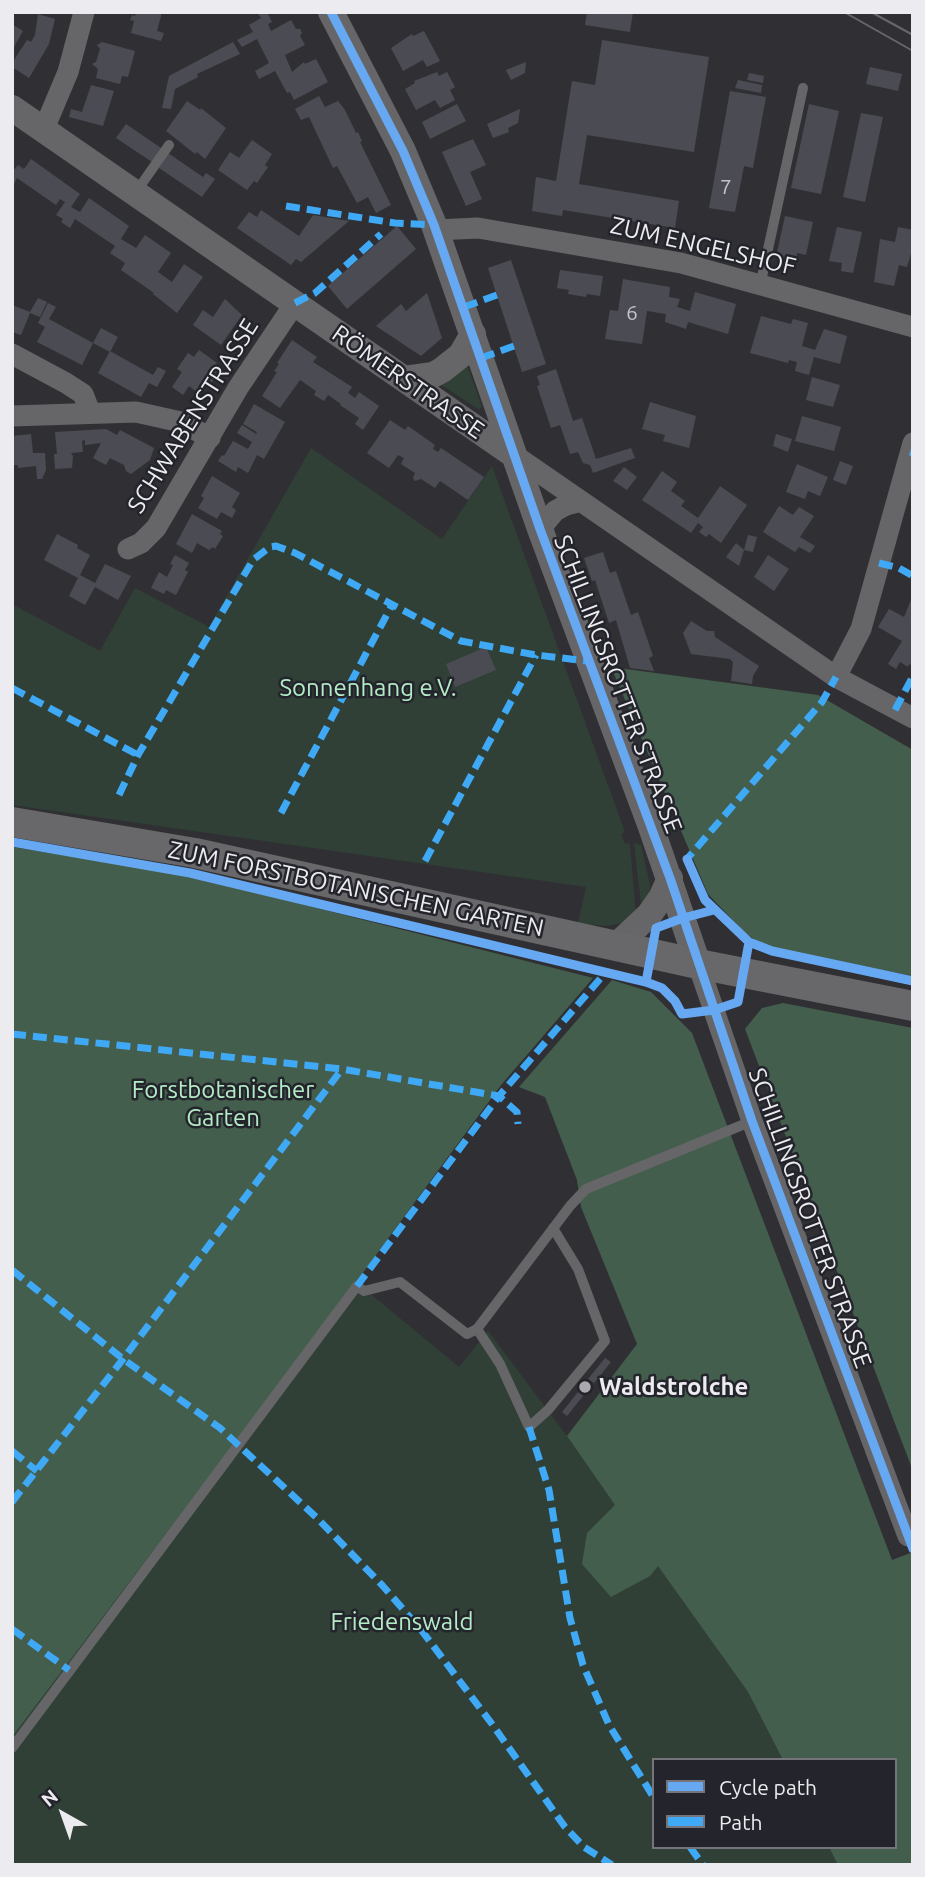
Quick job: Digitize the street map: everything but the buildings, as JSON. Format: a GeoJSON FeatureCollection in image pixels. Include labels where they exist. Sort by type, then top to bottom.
{"type":"FeatureCollection","features":[{"type":"Feature","properties":{"kind":"main road","name":"ZUM FORSTBOTANISCHEN GARTEN"},"geometry":{"type":"LineString","coordinates":[[12,822],[195,853],[618,944],[698,964],[913,1006]]}},
{"type":"Feature","properties":{"kind":"street"},"geometry":{"type":"LineString","coordinates":[[44,129],[68,72],[84,12]]}},
{"type":"Feature","properties":{"kind":"street","name":"SCHILLINGSROTTER STRASSE"},"geometry":{"type":"LineString","coordinates":[[331,12],[403,151],[436,230],[540,528],[670,878],[752,1121],[910,1535]]}},
{"type":"Feature","properties":{"kind":"street","name":"RÖMERSTRASSE"},"geometry":{"type":"LineString","coordinates":[[12,108],[836,677],[913,718]]}},
{"type":"Feature","properties":{"kind":"street","name":"ZUM ENGELSHOF"},"geometry":{"type":"LineString","coordinates":[[436,230],[478,228],[681,263],[913,327]]}},
{"type":"Feature","properties":{"kind":"street","name":"SCHWABENSTRASSE"},"geometry":{"type":"LineString","coordinates":[[128,549],[141,543],[156,528],[238,388],[295,303]]}},
{"type":"Feature","properties":{"kind":"street"},"geometry":{"type":"LineString","coordinates":[[404,379],[433,375],[442,370],[461,355],[473,334]]}},
{"type":"Feature","properties":{"kind":"street"},"geometry":{"type":"LineString","coordinates":[[12,354],[83,394],[90,412]]}},
{"type":"Feature","properties":{"kind":"street"},"geometry":{"type":"LineString","coordinates":[[12,416],[90,412],[155,415],[181,422],[210,438]]}},
{"type":"Feature","properties":{"kind":"street"},"geometry":{"type":"LineString","coordinates":[[836,677],[861,629],[907,485],[913,443]]}},
{"type":"Feature","properties":{"kind":"street","name":"SCHILLINGSROTTER STRASSE"},"geometry":{"type":"LineString","coordinates":[[540,528],[555,511],[581,501]]}},
{"type":"Feature","properties":{"kind":"street"},"geometry":{"type":"LineString","coordinates":[[618,944],[649,915],[670,878]]}},
{"type":"Feature","properties":{"kind":"lane"},"geometry":{"type":"LineString","coordinates":[[760,286],[803,88]]}},
{"type":"Feature","properties":{"kind":"lane"},"geometry":{"type":"LineString","coordinates":[[136,192],[169,145]]}},
{"type":"Feature","properties":{"kind":"lane"},"geometry":{"type":"LineString","coordinates":[[12,1748],[357,1286],[364,1291],[400,1282],[467,1334],[477,1329],[586,1189],[752,1121]]}},
{"type":"Feature","properties":{"kind":"lane"},"geometry":{"type":"LineString","coordinates":[[477,1329],[500,1364],[528,1427],[548,1410],[605,1341],[578,1269],[553,1228]]}},
{"type":"Feature","properties":{"kind":"green space"},"geometry":{"type":"Polygon","coordinates":[[[466,362],[482,407],[478,409],[440,384],[466,362]]]}},
{"type":"Feature","properties":{"kind":"green space","name":"Sonnenhang e.V."},"geometry":{"type":"Polygon","coordinates":[[[311,448],[442,539],[492,466],[625,832],[621,834],[625,844],[629,843],[630,846],[636,915],[623,923],[606,926],[578,923],[586,887],[12,805],[12,604],[100,651],[135,588],[209,627],[311,448]]]}},
{"type":"Feature","properties":{"kind":"green space"},"geometry":{"type":"Polygon","coordinates":[[[611,667],[818,695],[913,750],[913,976],[769,949],[745,933],[708,894],[611,667]]]}},
{"type":"Feature","properties":{"kind":"green space"},"geometry":{"type":"Polygon","coordinates":[[[634,843],[641,845],[650,885],[649,896],[641,904],[634,843]]]}},
{"type":"Feature","properties":{"kind":"green space","name":"Friedenswald"},"geometry":{"type":"Polygon","coordinates":[[[12,847],[186,875],[593,978],[501,1085],[356,1282],[459,1367],[488,1331],[567,1436],[748,1692],[782,1758],[652,1758],[652,1849],[830,1849],[838,1865],[12,1865],[12,847]]]}},
{"type":"Feature","properties":{"kind":"green space","name":"Forstbotanischer Garten"},"geometry":{"type":"Polygon","coordinates":[[[12,847],[186,875],[593,978],[501,1085],[356,1282],[12,1737],[12,847]]]}},
{"type":"Feature","properties":{"kind":"green space"},"geometry":{"type":"Polygon","coordinates":[[[612,980],[651,992],[692,1033],[892,1560],[913,1552],[913,1865],[838,1865],[830,1849],[897,1849],[897,1758],[782,1758],[748,1692],[658,1566],[650,1576],[611,1597],[582,1564],[587,1533],[615,1505],[567,1436],[637,1344],[581,1207],[577,1180],[545,1097],[519,1087],[612,980]]]}},
{"type":"Feature","properties":{"kind":"green space"},"geometry":{"type":"Polygon","coordinates":[[[783,1003],[913,1028],[913,1471],[745,1029],[762,1008],[783,1003]]]}},
{"type":"Feature","properties":{"kind":"tram line"},"geometry":{"type":"LineString","coordinates":[[844,12],[913,51]]}},
{"type":"Feature","properties":{"kind":"tram line"},"geometry":{"type":"LineString","coordinates":[[871,12],[913,35]]}},
{"type":"Feature","properties":{"kind":"marked path"},"geometry":{"type":"LineString","coordinates":[[286,206],[395,223],[434,225]]}},
{"type":"Feature","properties":{"kind":"marked path"},"geometry":{"type":"LineString","coordinates":[[295,303],[315,293],[381,234]]}},
{"type":"Feature","properties":{"kind":"marked path"},"geometry":{"type":"LineString","coordinates":[[464,307],[497,295]]}},
{"type":"Feature","properties":{"kind":"marked path"},"geometry":{"type":"LineString","coordinates":[[481,358],[514,346]]}},
{"type":"Feature","properties":{"kind":"marked path"},"geometry":{"type":"LineString","coordinates":[[119,795],[138,755],[253,560],[270,547],[276,546],[295,553],[461,641],[587,661]]}},
{"type":"Feature","properties":{"kind":"marked path"},"geometry":{"type":"LineString","coordinates":[[879,563],[899,568],[913,576]]}},
{"type":"Feature","properties":{"kind":"marked path"},"geometry":{"type":"LineString","coordinates":[[281,813],[392,605]]}},
{"type":"Feature","properties":{"kind":"marked path"},"geometry":{"type":"LineString","coordinates":[[425,861],[536,655]]}},
{"type":"Feature","properties":{"kind":"marked path"},"geometry":{"type":"LineString","coordinates":[[895,710],[913,676]]}},
{"type":"Feature","properties":{"kind":"marked path"},"geometry":{"type":"LineString","coordinates":[[690,864],[687,859],[822,702],[836,677]]}},
{"type":"Feature","properties":{"kind":"marked path"},"geometry":{"type":"LineString","coordinates":[[12,688],[138,755]]}},
{"type":"Feature","properties":{"kind":"marked path"},"geometry":{"type":"LineString","coordinates":[[357,1286],[499,1096],[606,972]]}},
{"type":"Feature","properties":{"kind":"marked path"},"geometry":{"type":"LineString","coordinates":[[12,1034],[342,1069],[499,1096],[517,1112],[518,1124]]}},
{"type":"Feature","properties":{"kind":"marked path"},"geometry":{"type":"LineString","coordinates":[[12,1502],[342,1069]]}},
{"type":"Feature","properties":{"kind":"marked path"},"geometry":{"type":"LineString","coordinates":[[12,1270],[123,1359],[220,1428],[316,1517],[422,1631],[565,1827],[584,1847],[612,1865]]}},
{"type":"Feature","properties":{"kind":"marked path"},"geometry":{"type":"LineString","coordinates":[[529,1427],[549,1490],[570,1618],[583,1665],[609,1725],[652,1795]]}},
{"type":"Feature","properties":{"kind":"marked path"},"geometry":{"type":"LineString","coordinates":[[12,1451],[37,1471]]}},
{"type":"Feature","properties":{"kind":"marked path"},"geometry":{"type":"LineString","coordinates":[[12,1629],[69,1670]]}},
{"type":"Feature","properties":{"kind":"marked path"},"geometry":{"type":"LineString","coordinates":[[691,1849],[703,1865]]}},
{"type":"Feature","properties":{"kind":"cycle path"},"geometry":{"type":"LineString","coordinates":[[331,12],[403,151],[434,225],[540,529],[670,878],[752,1121],[913,1549]]}},
{"type":"Feature","properties":{"kind":"cycle path"},"geometry":{"type":"LineString","coordinates":[[12,842],[190,873],[646,982],[662,988],[675,1001],[682,1014],[714,1010],[738,1002],[749,942]]}},
{"type":"Feature","properties":{"kind":"cycle path"},"geometry":{"type":"LineString","coordinates":[[687,859],[705,900],[749,942],[772,951],[913,981]]}},
{"type":"Feature","properties":{"kind":"cycle path"},"geometry":{"type":"LineString","coordinates":[[646,982],[656,928],[714,910]]}},
{"type":"Feature","properties":{"kind":"place","name":"Waldstrolche"},"geometry":{"type":"Point","coordinates":[585,1387]}}]}
